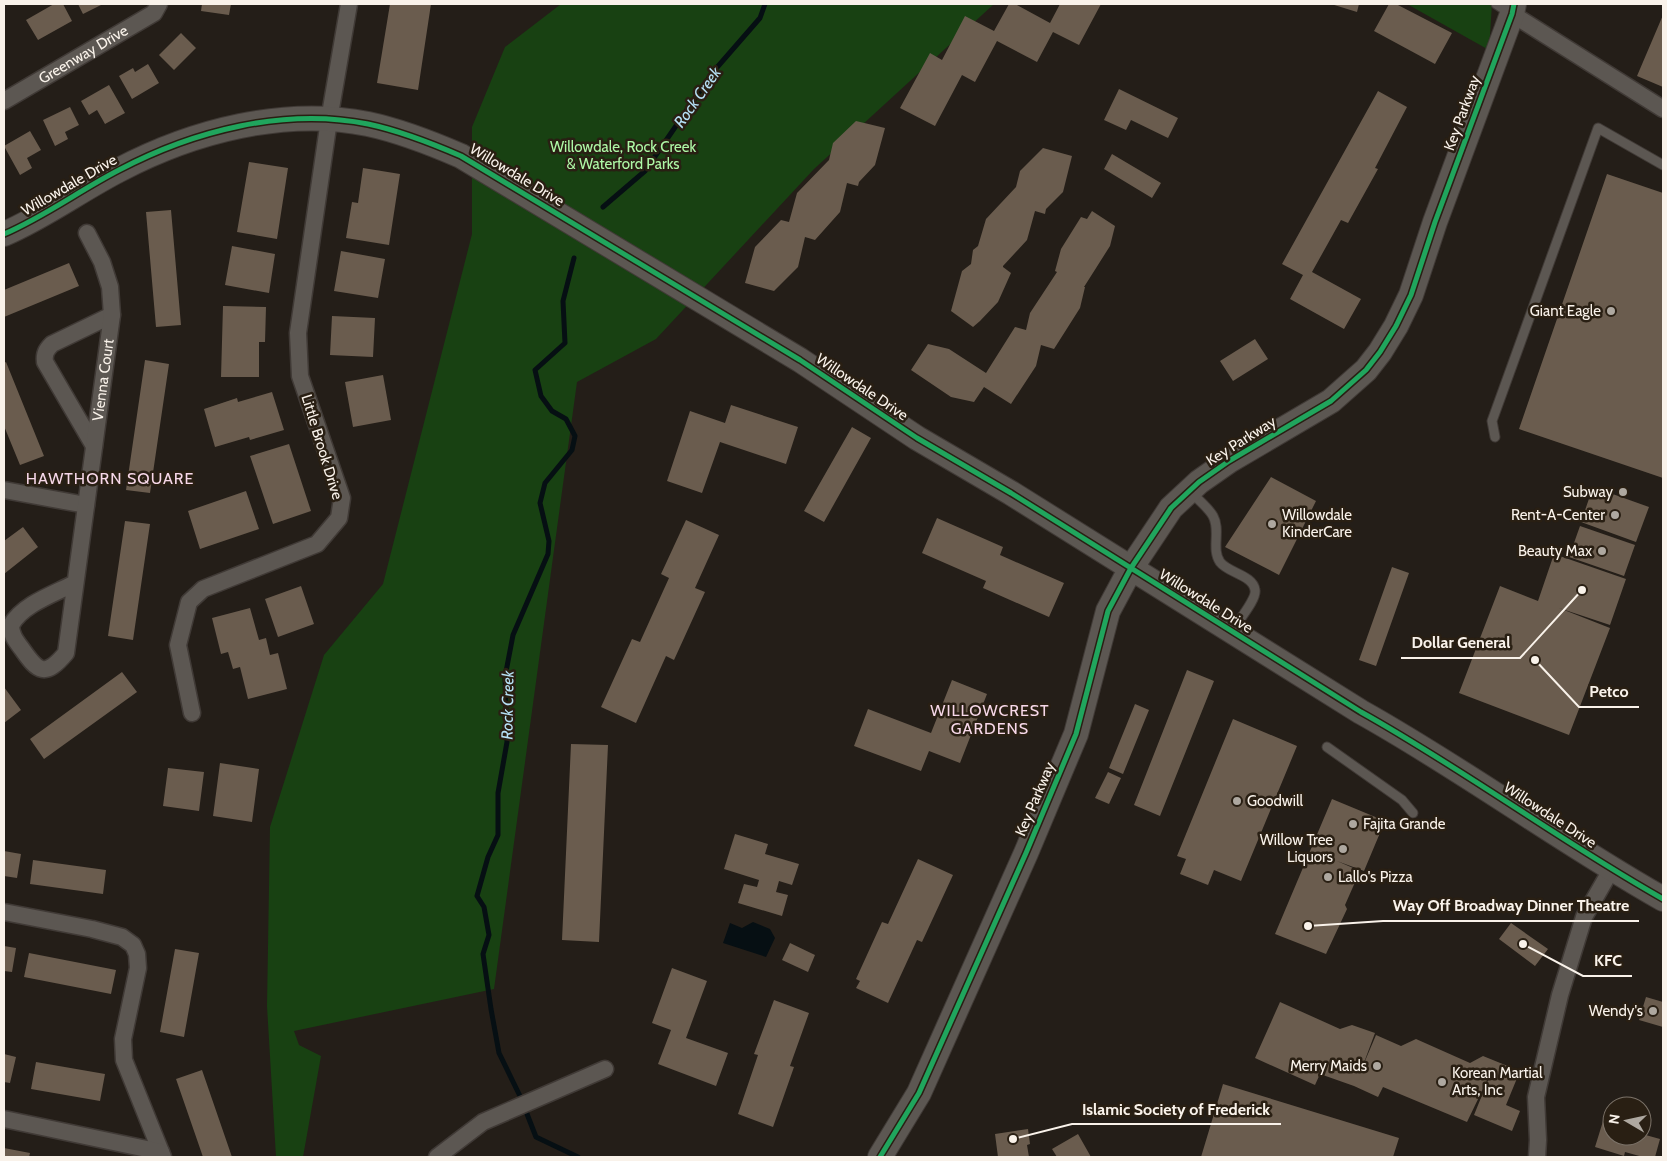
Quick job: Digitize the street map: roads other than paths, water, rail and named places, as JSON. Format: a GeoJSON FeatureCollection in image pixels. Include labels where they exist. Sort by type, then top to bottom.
{"type":"FeatureCollection","features":[{"type":"Feature","properties":{"kind":"street","name":"Greenway Drive"},"geometry":{"type":"LineString","coordinates":[[4,101],[154,13],[159,4]]}},
{"type":"Feature","properties":{"kind":"street","name":"Little Brook Drive"},"geometry":{"type":"LineString","coordinates":[[192,712],[178,645],[189,602],[203,589],[317,544],[339,518],[342,498],[300,376],[298,333],[329,120],[349,4]]}},
{"type":"Feature","properties":{"kind":"street"},"geometry":{"type":"LineString","coordinates":[[1507,7],[1663,109]]}},
{"type":"Feature","properties":{"kind":"street","name":"Key Parkway"},"geometry":{"type":"LineString","coordinates":[[880,1157],[919,1093],[1053,789],[1076,734],[1108,611],[1131,568],[1171,508],[1190,490],[1229,461],[1331,401],[1366,370],[1380,352],[1396,326],[1411,295],[1507,7]]}},
{"type":"Feature","properties":{"kind":"street","name":"Willowdale Drive"},"geometry":{"type":"LineString","coordinates":[[4,234],[22,226],[119,170],[169,147],[242,126],[279,120],[329,120],[367,124],[402,132],[461,156],[800,360],[917,438],[1011,493],[1231,632],[1361,712],[1414,742],[1611,870],[1663,899]]}},
{"type":"Feature","properties":{"kind":"street","name":"Vienna Court"},"geometry":{"type":"LineString","coordinates":[[75,583],[32,605],[14,619],[11,624],[13,637],[34,666],[41,669],[48,668],[60,660],[66,653],[112,315],[110,286],[102,262],[87,233]]}},
{"type":"Feature","properties":{"kind":"street","name":"Vienna Court"},"geometry":{"type":"LineString","coordinates":[[94,446],[45,362],[44,355],[47,348],[52,344],[112,315]]}},
{"type":"Feature","properties":{"kind":"street"},"geometry":{"type":"LineString","coordinates":[[4,490],[86,505]]}},
{"type":"Feature","properties":{"kind":"street"},"geometry":{"type":"LineString","coordinates":[[1537,1157],[1536,1097],[1560,995],[1584,917],[1611,870]]}},
{"type":"Feature","properties":{"kind":"street"},"geometry":{"type":"LineString","coordinates":[[4,912],[92,929],[122,937],[133,945],[137,954],[138,968],[123,1039],[124,1060],[162,1155]]}},
{"type":"Feature","properties":{"kind":"street"},"geometry":{"type":"LineString","coordinates":[[438,1157],[483,1122],[605,1069]]}},
{"type":"Feature","properties":{"kind":"street"},"geometry":{"type":"LineString","coordinates":[[4,1119],[162,1155]]}},
{"type":"Feature","properties":{"kind":"lane"},"geometry":{"type":"LineString","coordinates":[[1495,437],[1492,421],[1598,128],[1663,165]]}},
{"type":"Feature","properties":{"kind":"lane"},"geometry":{"type":"LineString","coordinates":[[1190,490],[1213,517],[1216,524],[1217,556],[1221,564],[1251,582],[1256,589],[1255,597],[1231,632]]}},
{"type":"Feature","properties":{"kind":"lane"},"geometry":{"type":"LineString","coordinates":[[1327,747],[1402,800],[1413,813]]}},
{"type":"Feature","properties":{"kind":"waterway","name":"Rock Creek"},"geometry":{"type":"LineString","coordinates":[[603,207],[645,171],[713,72],[760,18],[765,4]]}},
{"type":"Feature","properties":{"kind":"waterway","name":"Rock Creek"},"geometry":{"type":"LineString","coordinates":[[574,258],[563,301],[565,343],[535,370],[541,396],[552,411],[566,419],[575,436],[572,450],[545,483],[540,503],[549,541],[548,554],[513,635],[505,677],[507,742],[498,793],[498,835],[488,857],[477,896],[484,907],[489,935],[483,954],[499,1053],[520,1096],[536,1137],[578,1157]]}},
{"type":"Feature","properties":{"kind":"place","name":"Giant Eagle"},"geometry":{"type":"Point","coordinates":[1611,311]}},
{"type":"Feature","properties":{"kind":"place","name":"Subway"},"geometry":{"type":"Point","coordinates":[1623,492]}},
{"type":"Feature","properties":{"kind":"place","name":"Rent-A-Center"},"geometry":{"type":"Point","coordinates":[1615,515]}},
{"type":"Feature","properties":{"kind":"place","name":"Willowdale KinderCare"},"geometry":{"type":"Point","coordinates":[1272,524]}},
{"type":"Feature","properties":{"kind":"place","name":"Beauty Max"},"geometry":{"type":"Point","coordinates":[1602,551]}},
{"type":"Feature","properties":{"kind":"place","name":"Dollar General"},"geometry":{"type":"Point","coordinates":[1582,590]}},
{"type":"Feature","properties":{"kind":"place","name":"Petco"},"geometry":{"type":"Point","coordinates":[1535,660]}},
{"type":"Feature","properties":{"kind":"place","name":"Goodwill"},"geometry":{"type":"Point","coordinates":[1237,801]}},
{"type":"Feature","properties":{"kind":"place","name":"Fajita Grande"},"geometry":{"type":"Point","coordinates":[1353,824]}},
{"type":"Feature","properties":{"kind":"place","name":"Willow Tree Liquors"},"geometry":{"type":"Point","coordinates":[1343,849]}},
{"type":"Feature","properties":{"kind":"place","name":"Lallo's Pizza"},"geometry":{"type":"Point","coordinates":[1328,877]}},
{"type":"Feature","properties":{"kind":"place","name":"Way Off Broadway Dinner Theatre"},"geometry":{"type":"Point","coordinates":[1308,926]}},
{"type":"Feature","properties":{"kind":"place","name":"KFC"},"geometry":{"type":"Point","coordinates":[1523,944]}},
{"type":"Feature","properties":{"kind":"place","name":"Wendy's"},"geometry":{"type":"Point","coordinates":[1653,1011]}},
{"type":"Feature","properties":{"kind":"place","name":"Merry Maids"},"geometry":{"type":"Point","coordinates":[1377,1066]}},
{"type":"Feature","properties":{"kind":"place","name":"Korean Martial Arts, Inc"},"geometry":{"type":"Point","coordinates":[1442,1082]}},
{"type":"Feature","properties":{"kind":"place","name":"Islamic Society of Frederick"},"geometry":{"type":"Point","coordinates":[1013,1139]}},
{"type":"Feature","properties":{"kind":"district","name":"HAWTHORN SQUARE"},"geometry":{"type":"Point","coordinates":[110,478]}},
{"type":"Feature","properties":{"kind":"district","name":"WILLOWCREST GARDENS"},"geometry":{"type":"Point","coordinates":[990,719]}},
{"type":"Feature","properties":{"kind":"park label","name":"Willowdale, Rock Creek & Waterford Parks"},"geometry":{"type":"Point","coordinates":[623,156]}}]}
